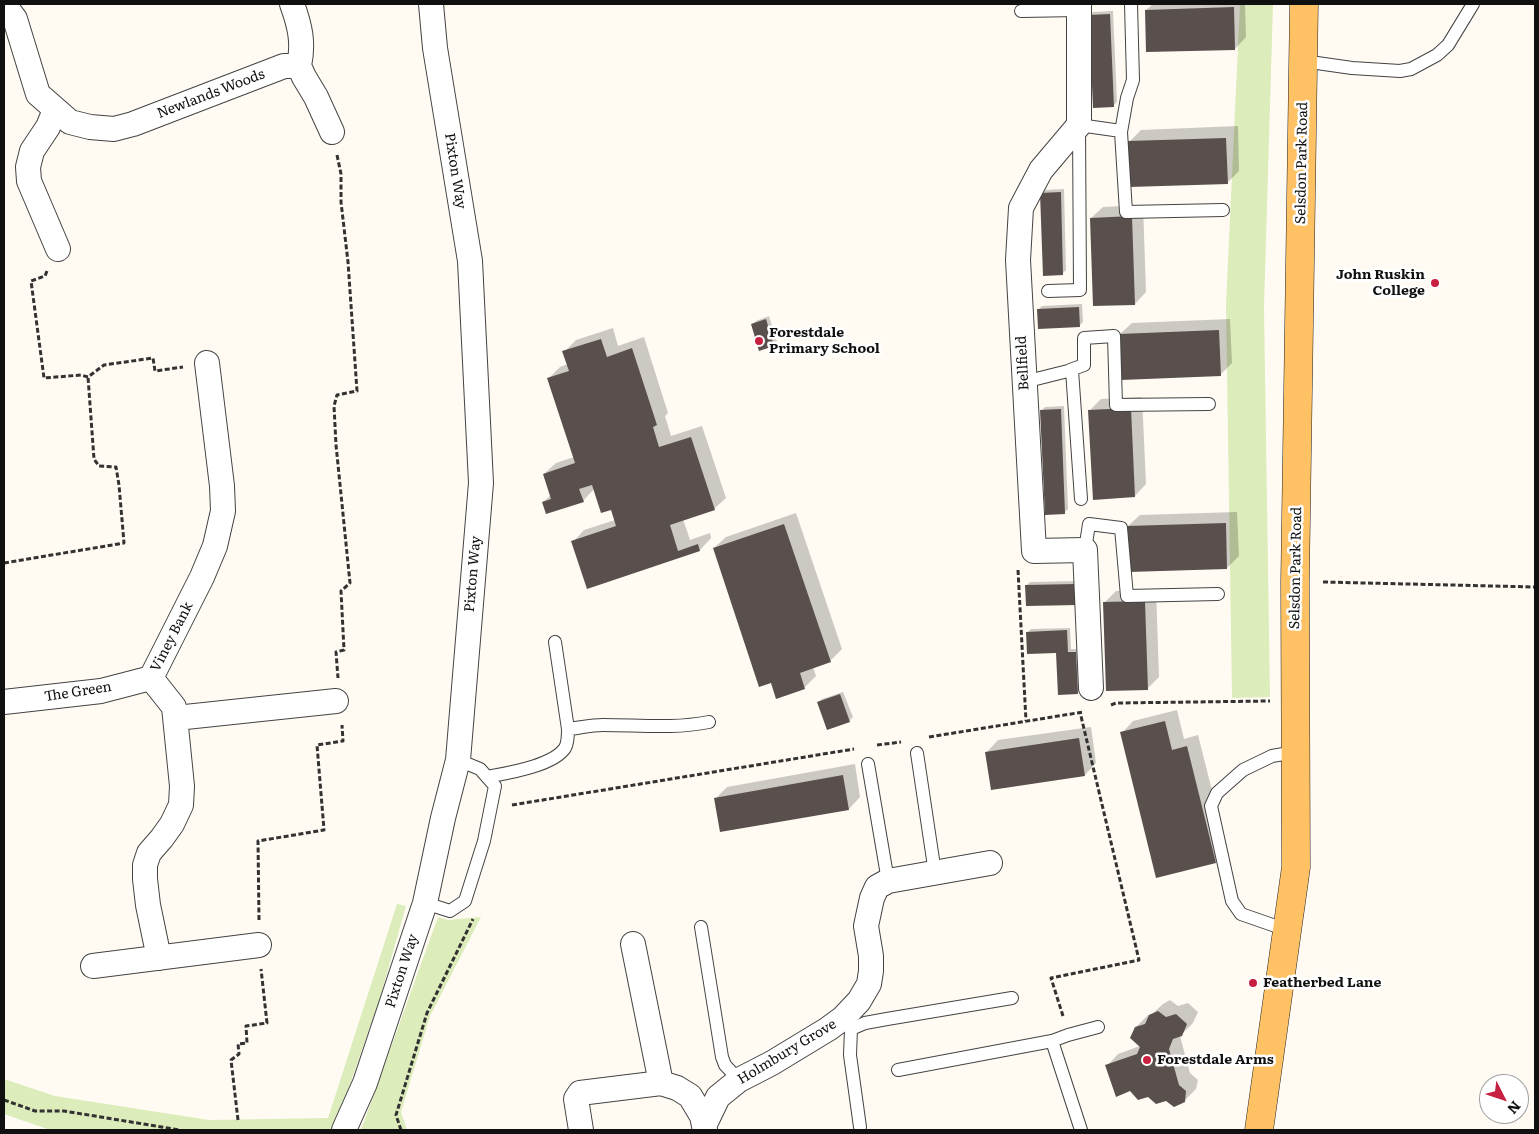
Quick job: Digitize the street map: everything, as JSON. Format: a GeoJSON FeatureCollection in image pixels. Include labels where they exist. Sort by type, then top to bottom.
{"type":"FeatureCollection","features":[{"type":"Feature","properties":{"kind":"main road","name":"Selsdon Park Road"},"geometry":{"type":"LineString","coordinates":[[1259,1130],[1296,866],[1295,582],[1304,4]]}},
{"type":"Feature","properties":{"kind":"street","name":"Newlands Woods"},"geometry":{"type":"LineString","coordinates":[[4,4],[15,19],[38,94],[70,122],[90,127],[114,129],[133,124],[284,66],[299,66]]}},
{"type":"Feature","properties":{"kind":"street"},"geometry":{"type":"LineString","coordinates":[[292,4],[302,39],[299,66],[332,132]]}},
{"type":"Feature","properties":{"kind":"street","name":"Pixton Way"},"geometry":{"type":"LineString","coordinates":[[344,1130],[366,1083],[425,903],[442,818],[458,760],[481,483],[470,261],[430,4]]}},
{"type":"Feature","properties":{"kind":"street"},"geometry":{"type":"LineString","coordinates":[[1079,7],[1079,125]]}},
{"type":"Feature","properties":{"kind":"street"},"geometry":{"type":"LineString","coordinates":[[55,110],[48,127],[32,151],[28,167],[29,181],[58,249]]}},
{"type":"Feature","properties":{"kind":"street","name":"Bellfield"},"geometry":{"type":"LineString","coordinates":[[1034,551],[1018,260],[1021,208],[1041,170],[1079,125]]}},
{"type":"Feature","properties":{"kind":"street","name":"Viney Bank"},"geometry":{"type":"LineString","coordinates":[[159,958],[148,905],[145,865],[149,852],[172,824],[181,805],[182,786],[174,707],[151,678],[202,577],[215,546],[223,511],[222,486],[207,363]]}},
{"type":"Feature","properties":{"kind":"street"},"geometry":{"type":"LineString","coordinates":[[1034,551],[1085,550],[1090,699]]}},
{"type":"Feature","properties":{"kind":"street","name":"The Green"},"geometry":{"type":"LineString","coordinates":[[4,702],[102,691],[151,678]]}},
{"type":"Feature","properties":{"kind":"street"},"geometry":{"type":"LineString","coordinates":[[176,718],[338,701]]}},
{"type":"Feature","properties":{"kind":"street"},"geometry":{"type":"LineString","coordinates":[[888,881],[990,863]]}},
{"type":"Feature","properties":{"kind":"street","name":"Holmbury Grove"},"geometry":{"type":"LineString","coordinates":[[705,1128],[718,1097],[739,1080],[828,1030],[847,1024],[869,984],[871,956],[866,926],[872,898],[877,887],[888,881]]}},
{"type":"Feature","properties":{"kind":"street"},"geometry":{"type":"LineString","coordinates":[[633,944],[660,1083]]}},
{"type":"Feature","properties":{"kind":"street"},"geometry":{"type":"LineString","coordinates":[[93,966],[259,945]]}},
{"type":"Feature","properties":{"kind":"street","name":"Holmbury Grove"},"geometry":{"type":"LineString","coordinates":[[581,1130],[576,1099],[580,1093],[660,1083],[677,1088],[690,1096],[702,1116],[705,1128]]}},
{"type":"Feature","properties":{"kind":"lane"},"geometry":{"type":"LineString","coordinates":[[1131,4],[1133,80],[1127,98],[1121,130],[1126,212],[1223,210]]}},
{"type":"Feature","properties":{"kind":"lane"},"geometry":{"type":"LineString","coordinates":[[1303,61],[1352,68],[1400,71],[1411,69],[1436,55],[1448,45],[1473,4]]}},
{"type":"Feature","properties":{"kind":"lane"},"geometry":{"type":"LineString","coordinates":[[1021,11],[1079,7]]}},
{"type":"Feature","properties":{"kind":"lane"},"geometry":{"type":"LineString","coordinates":[[1048,291],[1080,290],[1079,125],[1121,130]]}},
{"type":"Feature","properties":{"kind":"lane"},"geometry":{"type":"LineString","coordinates":[[1024,382],[1084,365],[1084,338],[1114,336],[1116,405],[1210,404]]}},
{"type":"Feature","properties":{"kind":"lane"},"geometry":{"type":"LineString","coordinates":[[1070,370],[1072,370],[1082,500]]}},
{"type":"Feature","properties":{"kind":"lane"},"geometry":{"type":"LineString","coordinates":[[1085,550],[1090,524],[1121,528],[1127,596],[1218,594]]}},
{"type":"Feature","properties":{"kind":"lane"},"geometry":{"type":"LineString","coordinates":[[487,777],[530,768],[556,756],[564,749],[568,740],[568,729],[555,642]]}},
{"type":"Feature","properties":{"kind":"lane"},"geometry":{"type":"LineString","coordinates":[[568,729],[601,725],[690,726],[708,722]]}},
{"type":"Feature","properties":{"kind":"lane"},"geometry":{"type":"LineString","coordinates":[[1287,930],[1241,914],[1232,901],[1211,806],[1218,793],[1243,770],[1272,756],[1295,752]]}},
{"type":"Feature","properties":{"kind":"lane"},"geometry":{"type":"LineString","coordinates":[[917,753],[935,873]]}},
{"type":"Feature","properties":{"kind":"lane"},"geometry":{"type":"LineString","coordinates":[[425,903],[450,911],[465,901],[484,841],[492,808],[495,786],[480,769],[458,760]]}},
{"type":"Feature","properties":{"kind":"lane"},"geometry":{"type":"LineString","coordinates":[[868,764],[888,881]]}},
{"type":"Feature","properties":{"kind":"lane"},"geometry":{"type":"LineString","coordinates":[[701,926],[722,1057],[725,1065],[739,1080]]}},
{"type":"Feature","properties":{"kind":"lane"},"geometry":{"type":"LineString","coordinates":[[860,1127],[847,1024],[873,1022],[1012,998]]}},
{"type":"Feature","properties":{"kind":"lane"},"geometry":{"type":"LineString","coordinates":[[898,1070],[1052,1041],[1098,1027]]}},
{"type":"Feature","properties":{"kind":"lane"},"geometry":{"type":"LineString","coordinates":[[1052,1041],[1081,1130]]}},
{"type":"Feature","properties":{"kind":"path"},"geometry":{"type":"LineString","coordinates":[[238,1120],[231,1060],[239,1054],[238,1044],[247,1042],[246,1026],[267,1023],[259,945],[258,841],[324,830],[317,745],[343,741],[338,701],[336,652],[344,650],[341,591],[350,583],[336,445],[334,406],[337,395],[357,391],[348,262],[341,202],[342,174],[332,132]]}},
{"type":"Feature","properties":{"kind":"path"},"geometry":{"type":"LineString","coordinates":[[58,249],[46,253],[49,263],[44,276],[31,281],[44,378],[81,374],[88,377]]}},
{"type":"Feature","properties":{"kind":"path"},"geometry":{"type":"LineString","coordinates":[[88,377],[104,365],[115,362],[153,358],[155,371],[207,363]]}},
{"type":"Feature","properties":{"kind":"path"},"geometry":{"type":"LineString","coordinates":[[4,563],[124,543],[116,467],[99,466],[94,459],[88,377]]}},
{"type":"Feature","properties":{"kind":"path"},"geometry":{"type":"LineString","coordinates":[[1026,721],[1018,568],[1034,551]]}},
{"type":"Feature","properties":{"kind":"path"},"geometry":{"type":"LineString","coordinates":[[1340,583],[1535,587]]}},
{"type":"Feature","properties":{"kind":"path"},"geometry":{"type":"LineString","coordinates":[[929,737],[1080,712],[1090,699]]}},
{"type":"Feature","properties":{"kind":"path"},"geometry":{"type":"LineString","coordinates":[[1107,706],[1116,703],[1295,700]]}},
{"type":"Feature","properties":{"kind":"path"},"geometry":{"type":"LineString","coordinates":[[1068,1035],[1051,978],[1139,960],[1080,712]]}},
{"type":"Feature","properties":{"kind":"path"},"geometry":{"type":"LineString","coordinates":[[870,747],[909,740]]}},
{"type":"Feature","properties":{"kind":"path"},"geometry":{"type":"LineString","coordinates":[[492,808],[861,748]]}},
{"type":"Feature","properties":{"kind":"path"},"geometry":{"type":"LineString","coordinates":[[401,1130],[396,1115],[426,1013],[477,912],[465,901]]}},
{"type":"Feature","properties":{"kind":"path"},"geometry":{"type":"LineString","coordinates":[[4,1100],[35,1111],[64,1111],[180,1130]]}},
{"type":"Feature","properties":{"kind":"green space"},"geometry":{"type":"Polygon","coordinates":[[[1240,4],[1273,4],[1264,307],[1270,697],[1232,698],[1226,304],[1240,4]]]}},
{"type":"Feature","properties":{"kind":"green space"},"geometry":{"type":"Polygon","coordinates":[[[397,904],[406,906],[380,998],[334,1130],[50,1130],[4,1114],[4,1079],[55,1096],[209,1120],[328,1118],[397,904]]]}},
{"type":"Feature","properties":{"kind":"green space"},"geometry":{"type":"Polygon","coordinates":[[[438,917],[448,920],[481,917],[430,1016],[401,1112],[407,1130],[361,1130],[438,917]]]}},
{"type":"Feature","properties":{"kind":"building"},"geometry":{"type":"Polygon","coordinates":[[[1234,7],[1235,50],[1146,52],[1145,10],[1234,7]]]}},
{"type":"Feature","properties":{"kind":"building"},"geometry":{"type":"Polygon","coordinates":[[[1110,14],[1114,107],[1093,108],[1089,15],[1110,14]]]}},
{"type":"Feature","properties":{"kind":"building"},"geometry":{"type":"Polygon","coordinates":[[[1226,138],[1228,184],[1129,187],[1128,141],[1226,138]]]}},
{"type":"Feature","properties":{"kind":"building"},"geometry":{"type":"Polygon","coordinates":[[[1061,192],[1063,275],[1043,276],[1040,193],[1061,192]]]}},
{"type":"Feature","properties":{"kind":"building"},"geometry":{"type":"Polygon","coordinates":[[[1132,216],[1135,305],[1093,306],[1090,218],[1132,216]]]}},
{"type":"Feature","properties":{"kind":"building"},"geometry":{"type":"Polygon","coordinates":[[[1079,307],[1080,327],[1038,329],[1037,309],[1079,307]]]}},
{"type":"Feature","properties":{"kind":"building"},"geometry":{"type":"Polygon","coordinates":[[[766,319],[774,346],[759,351],[751,324],[766,319]]]}},
{"type":"Feature","properties":{"kind":"building"},"geometry":{"type":"Polygon","coordinates":[[[1219,330],[1221,376],[1121,380],[1119,334],[1219,330]]]}},
{"type":"Feature","properties":{"kind":"building"},"geometry":{"type":"Polygon","coordinates":[[[601,339],[607,357],[632,348],[657,425],[653,427],[659,447],[691,437],[715,510],[670,525],[678,551],[698,544],[700,551],[587,589],[571,541],[616,526],[611,510],[601,513],[592,485],[579,489],[584,502],[546,514],[542,502],[551,499],[543,474],[575,463],[547,378],[569,371],[562,351],[601,339]]]}},
{"type":"Feature","properties":{"kind":"building"},"geometry":{"type":"Polygon","coordinates":[[[1131,408],[1135,497],[1093,500],[1088,410],[1131,408]]]}},
{"type":"Feature","properties":{"kind":"building"},"geometry":{"type":"Polygon","coordinates":[[[1061,409],[1065,514],[1045,515],[1040,410],[1061,409]]]}},
{"type":"Feature","properties":{"kind":"building"},"geometry":{"type":"Polygon","coordinates":[[[1226,523],[1227,569],[1128,572],[1127,526],[1226,523]]]}},
{"type":"Feature","properties":{"kind":"building"},"geometry":{"type":"Polygon","coordinates":[[[784,524],[831,662],[800,673],[805,689],[776,699],[771,683],[759,687],[713,548],[784,524]]]}},
{"type":"Feature","properties":{"kind":"building"},"geometry":{"type":"Polygon","coordinates":[[[1077,584],[1078,605],[1026,606],[1025,585],[1077,584]]]}},
{"type":"Feature","properties":{"kind":"building"},"geometry":{"type":"Polygon","coordinates":[[[1145,601],[1148,690],[1106,691],[1103,602],[1145,601]]]}},
{"type":"Feature","properties":{"kind":"building"},"geometry":{"type":"Polygon","coordinates":[[[1067,630],[1068,652],[1076,652],[1078,694],[1058,695],[1056,653],[1027,654],[1026,632],[1067,630]]]}},
{"type":"Feature","properties":{"kind":"building"},"geometry":{"type":"Polygon","coordinates":[[[840,694],[850,722],[827,730],[817,702],[840,694]]]}},
{"type":"Feature","properties":{"kind":"building"},"geometry":{"type":"Polygon","coordinates":[[[1165,721],[1172,750],[1187,746],[1216,863],[1156,878],[1120,732],[1165,721]]]}},
{"type":"Feature","properties":{"kind":"building"},"geometry":{"type":"Polygon","coordinates":[[[1079,738],[1085,776],[991,790],[985,752],[1079,738]]]}},
{"type":"Feature","properties":{"kind":"building"},"geometry":{"type":"Polygon","coordinates":[[[843,775],[849,810],[720,832],[714,798],[843,775]]]}},
{"type":"Feature","properties":{"kind":"building","name":"Forestdale Arms"},"geometry":{"type":"Polygon","coordinates":[[[1158,1011],[1166,1017],[1176,1014],[1187,1024],[1182,1036],[1173,1039],[1169,1049],[1179,1085],[1186,1091],[1185,1102],[1174,1107],[1166,1101],[1156,1104],[1148,1097],[1138,1100],[1130,1091],[1116,1097],[1105,1065],[1137,1054],[1140,1047],[1130,1038],[1135,1027],[1145,1024],[1149,1015],[1158,1011]]]}},
{"type":"Feature","properties":{"kind":"place","name":"John Ruskin College"},"geometry":{"type":"Point","coordinates":[1435,283]}},
{"type":"Feature","properties":{"kind":"place","name":"Forestdale Primary School"},"geometry":{"type":"Point","coordinates":[759,341]}},
{"type":"Feature","properties":{"kind":"place","name":"Featherbed Lane"},"geometry":{"type":"Point","coordinates":[1253,983]}},
{"type":"Feature","properties":{"kind":"place","name":"Forestdale Arms"},"geometry":{"type":"Point","coordinates":[1147,1060]}}]}
